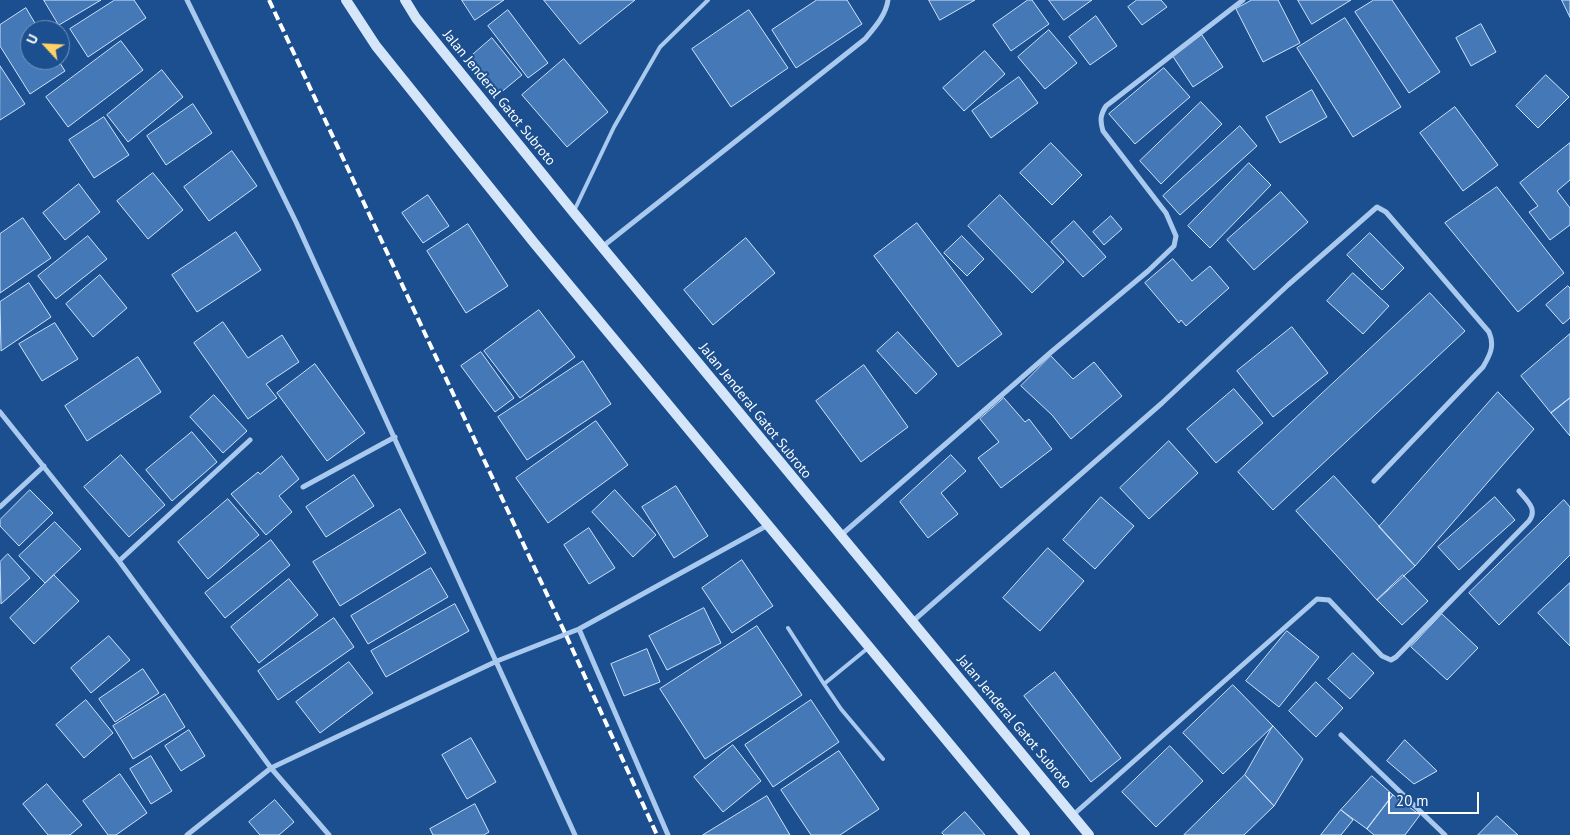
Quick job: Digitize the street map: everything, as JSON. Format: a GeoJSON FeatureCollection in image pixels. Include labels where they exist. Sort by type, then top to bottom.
{"type":"FeatureCollection","features":[{"type":"Feature","properties":{"kind":"main road"},"geometry":{"type":"LineString","coordinates":[[346,0],[376,46],[535,244],[1025,835]]}},
{"type":"Feature","properties":{"kind":"main road","name":"Jalan Jenderal Gatot Subroto"},"geometry":{"type":"LineString","coordinates":[[405,0],[416,18],[574,213],[840,536],[1090,835]]}},
{"type":"Feature","properties":{"kind":"street"},"geometry":{"type":"LineString","coordinates":[[187,0],[296,222],[575,835]]}},
{"type":"Feature","properties":{"kind":"street"},"geometry":{"type":"LineString","coordinates":[[602,247],[865,39],[877,25],[887,7],[888,0]]}},
{"type":"Feature","properties":{"kind":"street"},"geometry":{"type":"LineString","coordinates":[[840,536],[1050,353],[1148,271],[1174,246],[1176,236],[1166,213],[1103,132],[1101,114],[1106,106],[1243,0]]}},
{"type":"Feature","properties":{"kind":"street"},"geometry":{"type":"LineString","coordinates":[[913,621],[1162,403],[1288,285],[1377,207],[1386,212],[1399,227],[1489,332],[1492,341],[1491,354],[1483,367],[1374,481]]}},
{"type":"Feature","properties":{"kind":"street"},"geometry":{"type":"LineString","coordinates":[[0,412],[120,561],[271,768],[329,835]]}},
{"type":"Feature","properties":{"kind":"street"},"geometry":{"type":"LineString","coordinates":[[303,487],[395,437]]}},
{"type":"Feature","properties":{"kind":"street"},"geometry":{"type":"LineString","coordinates":[[120,561],[250,440]]}},
{"type":"Feature","properties":{"kind":"street"},"geometry":{"type":"LineString","coordinates":[[0,507],[44,466]]}},
{"type":"Feature","properties":{"kind":"street"},"geometry":{"type":"LineString","coordinates":[[1073,815],[1317,599],[1329,600],[1382,656],[1391,660],[1396,657],[1532,517],[1533,509],[1519,491]]}},
{"type":"Feature","properties":{"kind":"street"},"geometry":{"type":"LineString","coordinates":[[187,835],[271,768],[497,661],[579,629],[768,525]]}},
{"type":"Feature","properties":{"kind":"street"},"geometry":{"type":"LineString","coordinates":[[579,629],[668,835]]}},
{"type":"Feature","properties":{"kind":"street"},"geometry":{"type":"LineString","coordinates":[[1341,735],[1445,835]]}},
{"type":"Feature","properties":{"kind":"lane"},"geometry":{"type":"LineString","coordinates":[[574,213],[614,127],[660,47],[708,0]]}},
{"type":"Feature","properties":{"kind":"lane"},"geometry":{"type":"LineString","coordinates":[[788,628],[841,709],[883,759]]}},
{"type":"Feature","properties":{"kind":"lane"},"geometry":{"type":"LineString","coordinates":[[824,684],[870,647]]}},
{"type":"Feature","properties":{"kind":"building"},"geometry":{"type":"Polygon","coordinates":[[[44,0],[101,0],[67,20],[56,20],[44,0]]]}},
{"type":"Feature","properties":{"kind":"building"},"geometry":{"type":"Polygon","coordinates":[[[115,0],[134,0],[146,18],[88,57],[70,29],[115,0]]]}},
{"type":"Feature","properties":{"kind":"building"},"geometry":{"type":"Polygon","coordinates":[[[462,0],[504,0],[475,20],[462,0]]]}},
{"type":"Feature","properties":{"kind":"building"},"geometry":{"type":"Polygon","coordinates":[[[544,0],[635,0],[580,44],[544,0]]]}},
{"type":"Feature","properties":{"kind":"building"},"geometry":{"type":"Polygon","coordinates":[[[817,0],[847,0],[862,24],[796,68],[772,30],[817,0]]]}},
{"type":"Feature","properties":{"kind":"building"},"geometry":{"type":"Polygon","coordinates":[[[929,0],[975,0],[940,20],[929,0]]]}},
{"type":"Feature","properties":{"kind":"building"},"geometry":{"type":"Polygon","coordinates":[[[1028,0],[1032,0],[1049,24],[1011,51],[993,25],[1028,0]]]}},
{"type":"Feature","properties":{"kind":"building"},"geometry":{"type":"Polygon","coordinates":[[[1049,0],[1092,0],[1064,20],[1049,0]]]}},
{"type":"Feature","properties":{"kind":"building"},"geometry":{"type":"Polygon","coordinates":[[[1137,0],[1161,0],[1167,7],[1142,25],[1128,7],[1137,0]]]}},
{"type":"Feature","properties":{"kind":"building"},"geometry":{"type":"Polygon","coordinates":[[[1252,0],[1278,0],[1300,43],[1263,62],[1236,9],[1252,0]]]}},
{"type":"Feature","properties":{"kind":"building"},"geometry":{"type":"Polygon","coordinates":[[[1298,0],[1351,0],[1312,24],[1298,0]]]}},
{"type":"Feature","properties":{"kind":"building"},"geometry":{"type":"Polygon","coordinates":[[[1374,0],[1392,0],[1440,72],[1409,93],[1355,12],[1374,0]]]}},
{"type":"Feature","properties":{"kind":"building"},"geometry":{"type":"Polygon","coordinates":[[[1562,0],[1570,0],[1570,17],[1562,0]]]}},
{"type":"Feature","properties":{"kind":"building"},"geometry":{"type":"Polygon","coordinates":[[[26,8],[33,20],[20,20],[20,70],[65,71],[30,94],[0,46],[0,25],[26,8]]]}},
{"type":"Feature","properties":{"kind":"building"},"geometry":{"type":"Polygon","coordinates":[[[508,10],[548,63],[528,78],[488,26],[508,10]]]}},
{"type":"Feature","properties":{"kind":"building"},"geometry":{"type":"Polygon","coordinates":[[[749,10],[788,68],[731,107],[692,49],[749,10]]]}},
{"type":"Feature","properties":{"kind":"building"},"geometry":{"type":"Polygon","coordinates":[[[1096,16],[1117,46],[1090,65],[1069,37],[1096,16]]]}},
{"type":"Feature","properties":{"kind":"building"},"geometry":{"type":"Polygon","coordinates":[[[1345,18],[1401,107],[1353,137],[1297,48],[1345,18]]]}},
{"type":"Feature","properties":{"kind":"building"},"geometry":{"type":"Polygon","coordinates":[[[1481,24],[1496,52],[1471,66],[1456,38],[1481,24]]]}},
{"type":"Feature","properties":{"kind":"building"},"geometry":{"type":"Polygon","coordinates":[[[1049,30],[1077,63],[1045,89],[1018,57],[1049,30]]]}},
{"type":"Feature","properties":{"kind":"building"},"geometry":{"type":"Polygon","coordinates":[[[1202,35],[1223,67],[1193,87],[1172,55],[1202,35]]]}},
{"type":"Feature","properties":{"kind":"building"},"geometry":{"type":"Polygon","coordinates":[[[492,38],[522,75],[499,94],[469,58],[492,38]]]}},
{"type":"Feature","properties":{"kind":"building"},"geometry":{"type":"Polygon","coordinates":[[[121,41],[143,70],[68,127],[46,97],[121,41]]]}},
{"type":"Feature","properties":{"kind":"building"},"geometry":{"type":"Polygon","coordinates":[[[985,51],[1005,74],[964,111],[943,88],[985,51]]]}},
{"type":"Feature","properties":{"kind":"building"},"geometry":{"type":"Polygon","coordinates":[[[564,59],[608,112],[567,147],[522,95],[564,59]]]}},
{"type":"Feature","properties":{"kind":"building"},"geometry":{"type":"Polygon","coordinates":[[[0,66],[25,104],[0,120],[0,66]]]}},
{"type":"Feature","properties":{"kind":"building"},"geometry":{"type":"Polygon","coordinates":[[[1164,68],[1190,97],[1135,144],[1109,114],[1164,68]]]}},
{"type":"Feature","properties":{"kind":"building"},"geometry":{"type":"Polygon","coordinates":[[[162,70],[183,97],[128,142],[107,115],[162,70]]]}},
{"type":"Feature","properties":{"kind":"building"},"geometry":{"type":"Polygon","coordinates":[[[1546,75],[1569,97],[1538,128],[1516,106],[1546,75]]]}},
{"type":"Feature","properties":{"kind":"building"},"geometry":{"type":"Polygon","coordinates":[[[1019,77],[1038,103],[991,138],[972,111],[1019,77]]]}},
{"type":"Feature","properties":{"kind":"building"},"geometry":{"type":"Polygon","coordinates":[[[1312,90],[1327,117],[1280,143],[1266,117],[1312,90]]]}},
{"type":"Feature","properties":{"kind":"building"},"geometry":{"type":"Polygon","coordinates":[[[1201,102],[1222,124],[1161,184],[1140,161],[1201,102]]]}},
{"type":"Feature","properties":{"kind":"building"},"geometry":{"type":"Polygon","coordinates":[[[193,104],[212,133],[166,165],[147,136],[193,104]]]}},
{"type":"Feature","properties":{"kind":"building"},"geometry":{"type":"Polygon","coordinates":[[[1455,107],[1498,165],[1463,191],[1420,133],[1455,107]]]}},
{"type":"Feature","properties":{"kind":"building"},"geometry":{"type":"Polygon","coordinates":[[[104,117],[129,155],[94,178],[69,140],[104,117]]]}},
{"type":"Feature","properties":{"kind":"building"},"geometry":{"type":"Polygon","coordinates":[[[1240,126],[1257,146],[1180,215],[1163,196],[1240,126]]]}},
{"type":"Feature","properties":{"kind":"building"},"geometry":{"type":"Polygon","coordinates":[[[1051,143],[1082,175],[1052,205],[1020,173],[1051,143]]]}},
{"type":"Feature","properties":{"kind":"building"},"geometry":{"type":"Polygon","coordinates":[[[1570,143],[1570,180],[1557,191],[1570,208],[1570,225],[1550,240],[1529,212],[1538,206],[1520,183],[1570,143]]]}},
{"type":"Feature","properties":{"kind":"building"},"geometry":{"type":"Polygon","coordinates":[[[232,151],[257,186],[209,221],[184,187],[232,151]]]}},
{"type":"Feature","properties":{"kind":"building"},"geometry":{"type":"Polygon","coordinates":[[[1249,163],[1271,185],[1210,248],[1188,226],[1249,163]]]}},
{"type":"Feature","properties":{"kind":"building"},"geometry":{"type":"Polygon","coordinates":[[[153,173],[183,210],[148,239],[117,201],[153,173]]]}},
{"type":"Feature","properties":{"kind":"building"},"geometry":{"type":"Polygon","coordinates":[[[79,184],[100,212],[65,240],[43,213],[79,184]]]}},
{"type":"Feature","properties":{"kind":"building"},"geometry":{"type":"Polygon","coordinates":[[[1497,187],[1564,273],[1518,312],[1445,223],[1497,187]]]}},
{"type":"Feature","properties":{"kind":"building"},"geometry":{"type":"Polygon","coordinates":[[[1281,192],[1308,222],[1254,270],[1227,240],[1281,192]]]}},
{"type":"Feature","properties":{"kind":"building"},"geometry":{"type":"Polygon","coordinates":[[[428,195],[449,226],[423,243],[402,213],[428,195]]]}},
{"type":"Feature","properties":{"kind":"building"},"geometry":{"type":"Polygon","coordinates":[[[1000,195],[1064,262],[1032,293],[968,226],[1000,195]]]}},
{"type":"Feature","properties":{"kind":"building"},"geometry":{"type":"Polygon","coordinates":[[[1111,216],[1122,229],[1104,245],[1093,232],[1111,216]]]}},
{"type":"Feature","properties":{"kind":"building"},"geometry":{"type":"Polygon","coordinates":[[[23,218],[51,258],[0,293],[0,234],[23,218]]]}},
{"type":"Feature","properties":{"kind":"building"},"geometry":{"type":"Polygon","coordinates":[[[1074,221],[1106,257],[1083,277],[1051,242],[1074,221]]]}},
{"type":"Feature","properties":{"kind":"building"},"geometry":{"type":"Polygon","coordinates":[[[917,223],[1002,334],[958,367],[874,256],[917,223]]]}},
{"type":"Feature","properties":{"kind":"building"},"geometry":{"type":"Polygon","coordinates":[[[468,224],[508,286],[466,313],[427,251],[468,224]]]}},
{"type":"Feature","properties":{"kind":"building"},"geometry":{"type":"Polygon","coordinates":[[[236,232],[261,270],[197,312],[172,275],[236,232]]]}},
{"type":"Feature","properties":{"kind":"building"},"geometry":{"type":"Polygon","coordinates":[[[1370,233],[1404,268],[1382,290],[1347,255],[1370,233]]]}},
{"type":"Feature","properties":{"kind":"building"},"geometry":{"type":"Polygon","coordinates":[[[88,236],[107,259],[56,299],[38,276],[88,236]]]}},
{"type":"Feature","properties":{"kind":"building"},"geometry":{"type":"Polygon","coordinates":[[[962,236],[984,259],[967,276],[944,253],[962,236]]]}},
{"type":"Feature","properties":{"kind":"building"},"geometry":{"type":"Polygon","coordinates":[[[746,238],[775,273],[713,325],[684,290],[746,238]]]}},
{"type":"Feature","properties":{"kind":"building"},"geometry":{"type":"Polygon","coordinates":[[[1173,259],[1192,281],[1210,266],[1229,288],[1186,326],[1181,320],[1179,323],[1145,283],[1173,259]]]}},
{"type":"Feature","properties":{"kind":"building"},"geometry":{"type":"Polygon","coordinates":[[[1353,273],[1389,306],[1363,334],[1327,301],[1353,273]]]}},
{"type":"Feature","properties":{"kind":"building"},"geometry":{"type":"Polygon","coordinates":[[[100,275],[127,308],[93,337],[66,304],[100,275]]]}},
{"type":"Feature","properties":{"kind":"building"},"geometry":{"type":"Polygon","coordinates":[[[29,283],[51,317],[1,351],[0,302],[29,283]]]}},
{"type":"Feature","properties":{"kind":"building"},"geometry":{"type":"Polygon","coordinates":[[[1568,286],[1570,288],[1570,318],[1563,324],[1546,305],[1568,286]]]}},
{"type":"Feature","properties":{"kind":"building"},"geometry":{"type":"Polygon","coordinates":[[[1430,293],[1465,331],[1273,510],[1238,472],[1430,293]]]}},
{"type":"Feature","properties":{"kind":"building"},"geometry":{"type":"Polygon","coordinates":[[[539,310],[575,357],[520,398],[484,351],[539,310]]]}},
{"type":"Feature","properties":{"kind":"building"},"geometry":{"type":"Polygon","coordinates":[[[223,322],[248,358],[282,335],[299,362],[266,384],[277,398],[248,419],[194,343],[223,322]]]}},
{"type":"Feature","properties":{"kind":"building"},"geometry":{"type":"Polygon","coordinates":[[[55,323],[78,359],[42,381],[19,344],[55,323]]]}},
{"type":"Feature","properties":{"kind":"building"},"geometry":{"type":"Polygon","coordinates":[[[1292,327],[1328,373],[1273,417],[1237,371],[1292,327]]]}},
{"type":"Feature","properties":{"kind":"building"},"geometry":{"type":"Polygon","coordinates":[[[898,332],[937,374],[916,394],[877,351],[898,332]]]}},
{"type":"Feature","properties":{"kind":"building"},"geometry":{"type":"Polygon","coordinates":[[[1570,334],[1570,398],[1551,413],[1521,376],[1570,334]]]}},
{"type":"Feature","properties":{"kind":"building"},"geometry":{"type":"Polygon","coordinates":[[[481,352],[514,398],[495,412],[461,366],[481,352]]]}},
{"type":"Feature","properties":{"kind":"building"},"geometry":{"type":"Polygon","coordinates":[[[1051,356],[1073,379],[1094,362],[1122,396],[1071,439],[1052,415],[1021,386],[1051,356]]]}},
{"type":"Feature","properties":{"kind":"building"},"geometry":{"type":"Polygon","coordinates":[[[138,357],[161,392],[87,441],[65,406],[138,357]]]}},
{"type":"Feature","properties":{"kind":"building"},"geometry":{"type":"Polygon","coordinates":[[[583,361],[611,404],[527,460],[498,417],[583,361]]]}},
{"type":"Feature","properties":{"kind":"building"},"geometry":{"type":"Polygon","coordinates":[[[315,364],[365,433],[327,461],[277,393],[315,364]]]}},
{"type":"Feature","properties":{"kind":"building"},"geometry":{"type":"Polygon","coordinates":[[[864,365],[908,427],[861,462],[816,401],[864,365]]]}},
{"type":"Feature","properties":{"kind":"building"},"geometry":{"type":"Polygon","coordinates":[[[1234,389],[1263,423],[1216,463],[1187,429],[1234,389]]]}},
{"type":"Feature","properties":{"kind":"building"},"geometry":{"type":"Polygon","coordinates":[[[1498,392],[1534,429],[1415,566],[1379,527],[1498,392]]]}},
{"type":"Feature","properties":{"kind":"building"},"geometry":{"type":"Polygon","coordinates":[[[214,395],[247,431],[223,453],[190,417],[214,395]]]}},
{"type":"Feature","properties":{"kind":"building"},"geometry":{"type":"Polygon","coordinates":[[[1004,398],[1025,422],[1029,419],[1052,449],[1001,488],[978,458],[999,442],[980,419],[1004,398]]]}},
{"type":"Feature","properties":{"kind":"building"},"geometry":{"type":"Polygon","coordinates":[[[1570,398],[1570,436],[1551,413],[1570,398]]]}},
{"type":"Feature","properties":{"kind":"building"},"geometry":{"type":"Polygon","coordinates":[[[596,421],[628,465],[548,523],[516,478],[596,421]]]}},
{"type":"Feature","properties":{"kind":"building"},"geometry":{"type":"Polygon","coordinates":[[[192,432],[217,462],[172,501],[146,470],[192,432]]]}},
{"type":"Feature","properties":{"kind":"building"},"geometry":{"type":"Polygon","coordinates":[[[1169,441],[1198,473],[1149,519],[1120,488],[1169,441]]]}},
{"type":"Feature","properties":{"kind":"building"},"geometry":{"type":"Polygon","coordinates":[[[121,455],[165,505],[129,537],[84,487],[121,455]]]}},
{"type":"Feature","properties":{"kind":"building"},"geometry":{"type":"Polygon","coordinates":[[[951,455],[966,471],[941,493],[958,514],[928,538],[900,502],[951,455]]]}},
{"type":"Feature","properties":{"kind":"building"},"geometry":{"type":"Polygon","coordinates":[[[282,456],[299,479],[279,496],[292,512],[266,535],[231,494],[258,472],[260,474],[282,456]]]}},
{"type":"Feature","properties":{"kind":"building"},"geometry":{"type":"Polygon","coordinates":[[[354,475],[374,506],[326,537],[306,507],[354,475]]]}},
{"type":"Feature","properties":{"kind":"building"},"geometry":{"type":"Polygon","coordinates":[[[1334,476],[1415,566],[1377,600],[1296,511],[1334,476]]]}},
{"type":"Feature","properties":{"kind":"building"},"geometry":{"type":"Polygon","coordinates":[[[676,486],[708,536],[674,558],[642,507],[676,486]]]}},
{"type":"Feature","properties":{"kind":"building"},"geometry":{"type":"Polygon","coordinates":[[[30,490],[53,513],[19,546],[0,526],[0,520],[30,490]]]}},
{"type":"Feature","properties":{"kind":"building"},"geometry":{"type":"Polygon","coordinates":[[[615,490],[656,535],[633,557],[592,512],[615,490]]]}},
{"type":"Feature","properties":{"kind":"building"},"geometry":{"type":"Polygon","coordinates":[[[1101,497],[1134,526],[1095,569],[1063,540],[1101,497]]]}},
{"type":"Feature","properties":{"kind":"building"},"geometry":{"type":"Polygon","coordinates":[[[1495,497],[1515,520],[1459,570],[1438,547],[1495,497]]]}},
{"type":"Feature","properties":{"kind":"building"},"geometry":{"type":"Polygon","coordinates":[[[228,499],[259,535],[208,579],[178,542],[228,499]]]}},
{"type":"Feature","properties":{"kind":"building"},"geometry":{"type":"Polygon","coordinates":[[[1564,500],[1570,507],[1570,555],[1499,625],[1469,593],[1564,500]]]}},
{"type":"Feature","properties":{"kind":"building"},"geometry":{"type":"Polygon","coordinates":[[[400,509],[426,553],[340,606],[313,562],[400,509]]]}},
{"type":"Feature","properties":{"kind":"building"},"geometry":{"type":"Polygon","coordinates":[[[55,522],[81,549],[45,583],[19,556],[55,522]]]}},
{"type":"Feature","properties":{"kind":"building"},"geometry":{"type":"Polygon","coordinates":[[[589,528],[615,568],[589,584],[564,545],[589,528]]]}},
{"type":"Feature","properties":{"kind":"building"},"geometry":{"type":"Polygon","coordinates":[[[271,540],[290,565],[225,618],[205,593],[271,540]]]}},
{"type":"Feature","properties":{"kind":"building"},"geometry":{"type":"Polygon","coordinates":[[[1048,548],[1084,581],[1040,631],[1003,598],[1048,548]]]}},
{"type":"Feature","properties":{"kind":"building"},"geometry":{"type":"Polygon","coordinates":[[[8,554],[30,578],[1,604],[0,562],[8,554]]]}},
{"type":"Feature","properties":{"kind":"building"},"geometry":{"type":"Polygon","coordinates":[[[742,560],[773,606],[732,633],[702,588],[742,560]]]}},
{"type":"Feature","properties":{"kind":"building"},"geometry":{"type":"Polygon","coordinates":[[[431,568],[448,597],[368,644],[351,616],[431,568]]]}},
{"type":"Feature","properties":{"kind":"building"},"geometry":{"type":"Polygon","coordinates":[[[54,575],[79,601],[34,644],[10,618],[54,575]]]}},
{"type":"Feature","properties":{"kind":"building"},"geometry":{"type":"Polygon","coordinates":[[[1403,575],[1428,601],[1402,625],[1377,600],[1403,575]]]}},
{"type":"Feature","properties":{"kind":"building"},"geometry":{"type":"Polygon","coordinates":[[[289,579],[318,615],[259,663],[231,627],[289,579]]]}},
{"type":"Feature","properties":{"kind":"building"},"geometry":{"type":"Polygon","coordinates":[[[1570,583],[1570,646],[1538,613],[1570,583]]]}},
{"type":"Feature","properties":{"kind":"building"},"geometry":{"type":"Polygon","coordinates":[[[455,604],[469,631],[386,677],[371,651],[455,604]]]}},
{"type":"Feature","properties":{"kind":"building"},"geometry":{"type":"Polygon","coordinates":[[[704,608],[721,643],[667,670],[649,636],[704,608]]]}},
{"type":"Feature","properties":{"kind":"building"},"geometry":{"type":"Polygon","coordinates":[[[1442,614],[1478,648],[1447,680],[1411,647],[1442,614]]]}},
{"type":"Feature","properties":{"kind":"building"},"geometry":{"type":"Polygon","coordinates":[[[334,618],[354,647],[278,700],[258,671],[334,618]]]}},
{"type":"Feature","properties":{"kind":"building"},"geometry":{"type":"Polygon","coordinates":[[[757,626],[802,695],[705,759],[660,689],[757,626]]]}},
{"type":"Feature","properties":{"kind":"building"},"geometry":{"type":"Polygon","coordinates":[[[1287,631],[1319,657],[1279,707],[1246,681],[1287,631]]]}},
{"type":"Feature","properties":{"kind":"building"},"geometry":{"type":"Polygon","coordinates":[[[109,636],[130,660],[91,693],[71,668],[109,636]]]}},
{"type":"Feature","properties":{"kind":"building"},"geometry":{"type":"Polygon","coordinates":[[[647,649],[660,682],[624,696],[611,664],[647,649]]]}},
{"type":"Feature","properties":{"kind":"building"},"geometry":{"type":"Polygon","coordinates":[[[1353,653],[1374,673],[1350,699],[1328,679],[1353,653]]]}},
{"type":"Feature","properties":{"kind":"building"},"geometry":{"type":"Polygon","coordinates":[[[349,662],[373,693],[320,733],[296,702],[349,662]]]}},
{"type":"Feature","properties":{"kind":"building"},"geometry":{"type":"Polygon","coordinates":[[[143,669],[159,693],[115,722],[99,699],[143,669]]]}},
{"type":"Feature","properties":{"kind":"building"},"geometry":{"type":"Polygon","coordinates":[[[1055,672],[1121,758],[1091,782],[1024,696],[1055,672]]]}},
{"type":"Feature","properties":{"kind":"building"},"geometry":{"type":"Polygon","coordinates":[[[1316,682],[1343,708],[1316,737],[1289,711],[1316,682]]]}},
{"type":"Feature","properties":{"kind":"building"},"geometry":{"type":"Polygon","coordinates":[[[1233,685],[1273,726],[1223,774],[1183,733],[1233,685]]]}},
{"type":"Feature","properties":{"kind":"building"},"geometry":{"type":"Polygon","coordinates":[[[165,694],[185,727],[133,759],[113,726],[165,694]]]}},
{"type":"Feature","properties":{"kind":"building"},"geometry":{"type":"Polygon","coordinates":[[[86,700],[113,733],[84,758],[56,725],[86,700]]]}},
{"type":"Feature","properties":{"kind":"building"},"geometry":{"type":"Polygon","coordinates":[[[811,700],[839,742],[773,787],[745,745],[811,700]]]}},
{"type":"Feature","properties":{"kind":"building"},"geometry":{"type":"Polygon","coordinates":[[[1273,726],[1303,759],[1274,806],[1245,775],[1273,726]]]}},
{"type":"Feature","properties":{"kind":"building"},"geometry":{"type":"Polygon","coordinates":[[[189,730],[205,756],[181,771],[165,746],[189,730]]]}},
{"type":"Feature","properties":{"kind":"building"},"geometry":{"type":"Polygon","coordinates":[[[471,738],[496,782],[467,799],[442,755],[471,738]]]}},
{"type":"Feature","properties":{"kind":"building"},"geometry":{"type":"Polygon","coordinates":[[[1405,740],[1437,771],[1414,784],[1387,761],[1405,740]]]}},
{"type":"Feature","properties":{"kind":"building"},"geometry":{"type":"Polygon","coordinates":[[[733,745],[761,781],[723,812],[694,777],[733,745]]]}},
{"type":"Feature","properties":{"kind":"building"},"geometry":{"type":"Polygon","coordinates":[[[1170,746],[1203,781],[1156,827],[1122,792],[1170,746]]]}},
{"type":"Feature","properties":{"kind":"building"},"geometry":{"type":"Polygon","coordinates":[[[839,751],[879,809],[840,835],[811,835],[781,790],[839,751]]]}},
{"type":"Feature","properties":{"kind":"building"},"geometry":{"type":"Polygon","coordinates":[[[151,756],[172,791],[151,804],[130,769],[151,756]]]}},
{"type":"Feature","properties":{"kind":"building"},"geometry":{"type":"Polygon","coordinates":[[[120,774],[147,813],[116,835],[108,835],[83,801],[120,774]]]}},
{"type":"Feature","properties":{"kind":"building"},"geometry":{"type":"Polygon","coordinates":[[[1245,775],[1274,806],[1244,835],[1184,835],[1245,775]]]}},
{"type":"Feature","properties":{"kind":"building"},"geometry":{"type":"Polygon","coordinates":[[[1372,776],[1393,795],[1367,829],[1341,810],[1372,776]]]}},
{"type":"Feature","properties":{"kind":"building"},"geometry":{"type":"Polygon","coordinates":[[[47,784],[82,825],[70,835],[48,835],[23,804],[47,784]]]}},
{"type":"Feature","properties":{"kind":"building"},"geometry":{"type":"Polygon","coordinates":[[[1393,795],[1420,815],[1405,835],[1374,835],[1367,829],[1393,795]]]}},
{"type":"Feature","properties":{"kind":"building"},"geometry":{"type":"Polygon","coordinates":[[[767,796],[790,835],[703,835],[767,796]]]}},
{"type":"Feature","properties":{"kind":"building"},"geometry":{"type":"Polygon","coordinates":[[[275,800],[294,822],[279,835],[260,835],[249,822],[275,800]]]}},
{"type":"Feature","properties":{"kind":"building"},"geometry":{"type":"Polygon","coordinates":[[[475,804],[489,832],[484,835],[433,835],[430,829],[475,804]]]}},
{"type":"Feature","properties":{"kind":"building"},"geometry":{"type":"Polygon","coordinates":[[[1341,810],[1353,820],[1341,835],[1321,835],[1341,810]]]}},
{"type":"Feature","properties":{"kind":"building"},"geometry":{"type":"Polygon","coordinates":[[[965,812],[985,835],[944,835],[942,833],[965,812]]]}},
{"type":"Feature","properties":{"kind":"building"},"geometry":{"type":"Polygon","coordinates":[[[1497,816],[1518,835],[1478,835],[1497,816]]]}},
{"type":"Feature","properties":{"kind":"railway"},"geometry":{"type":"LineString","coordinates":[[269,0],[565,633],[657,835]]}}]}
